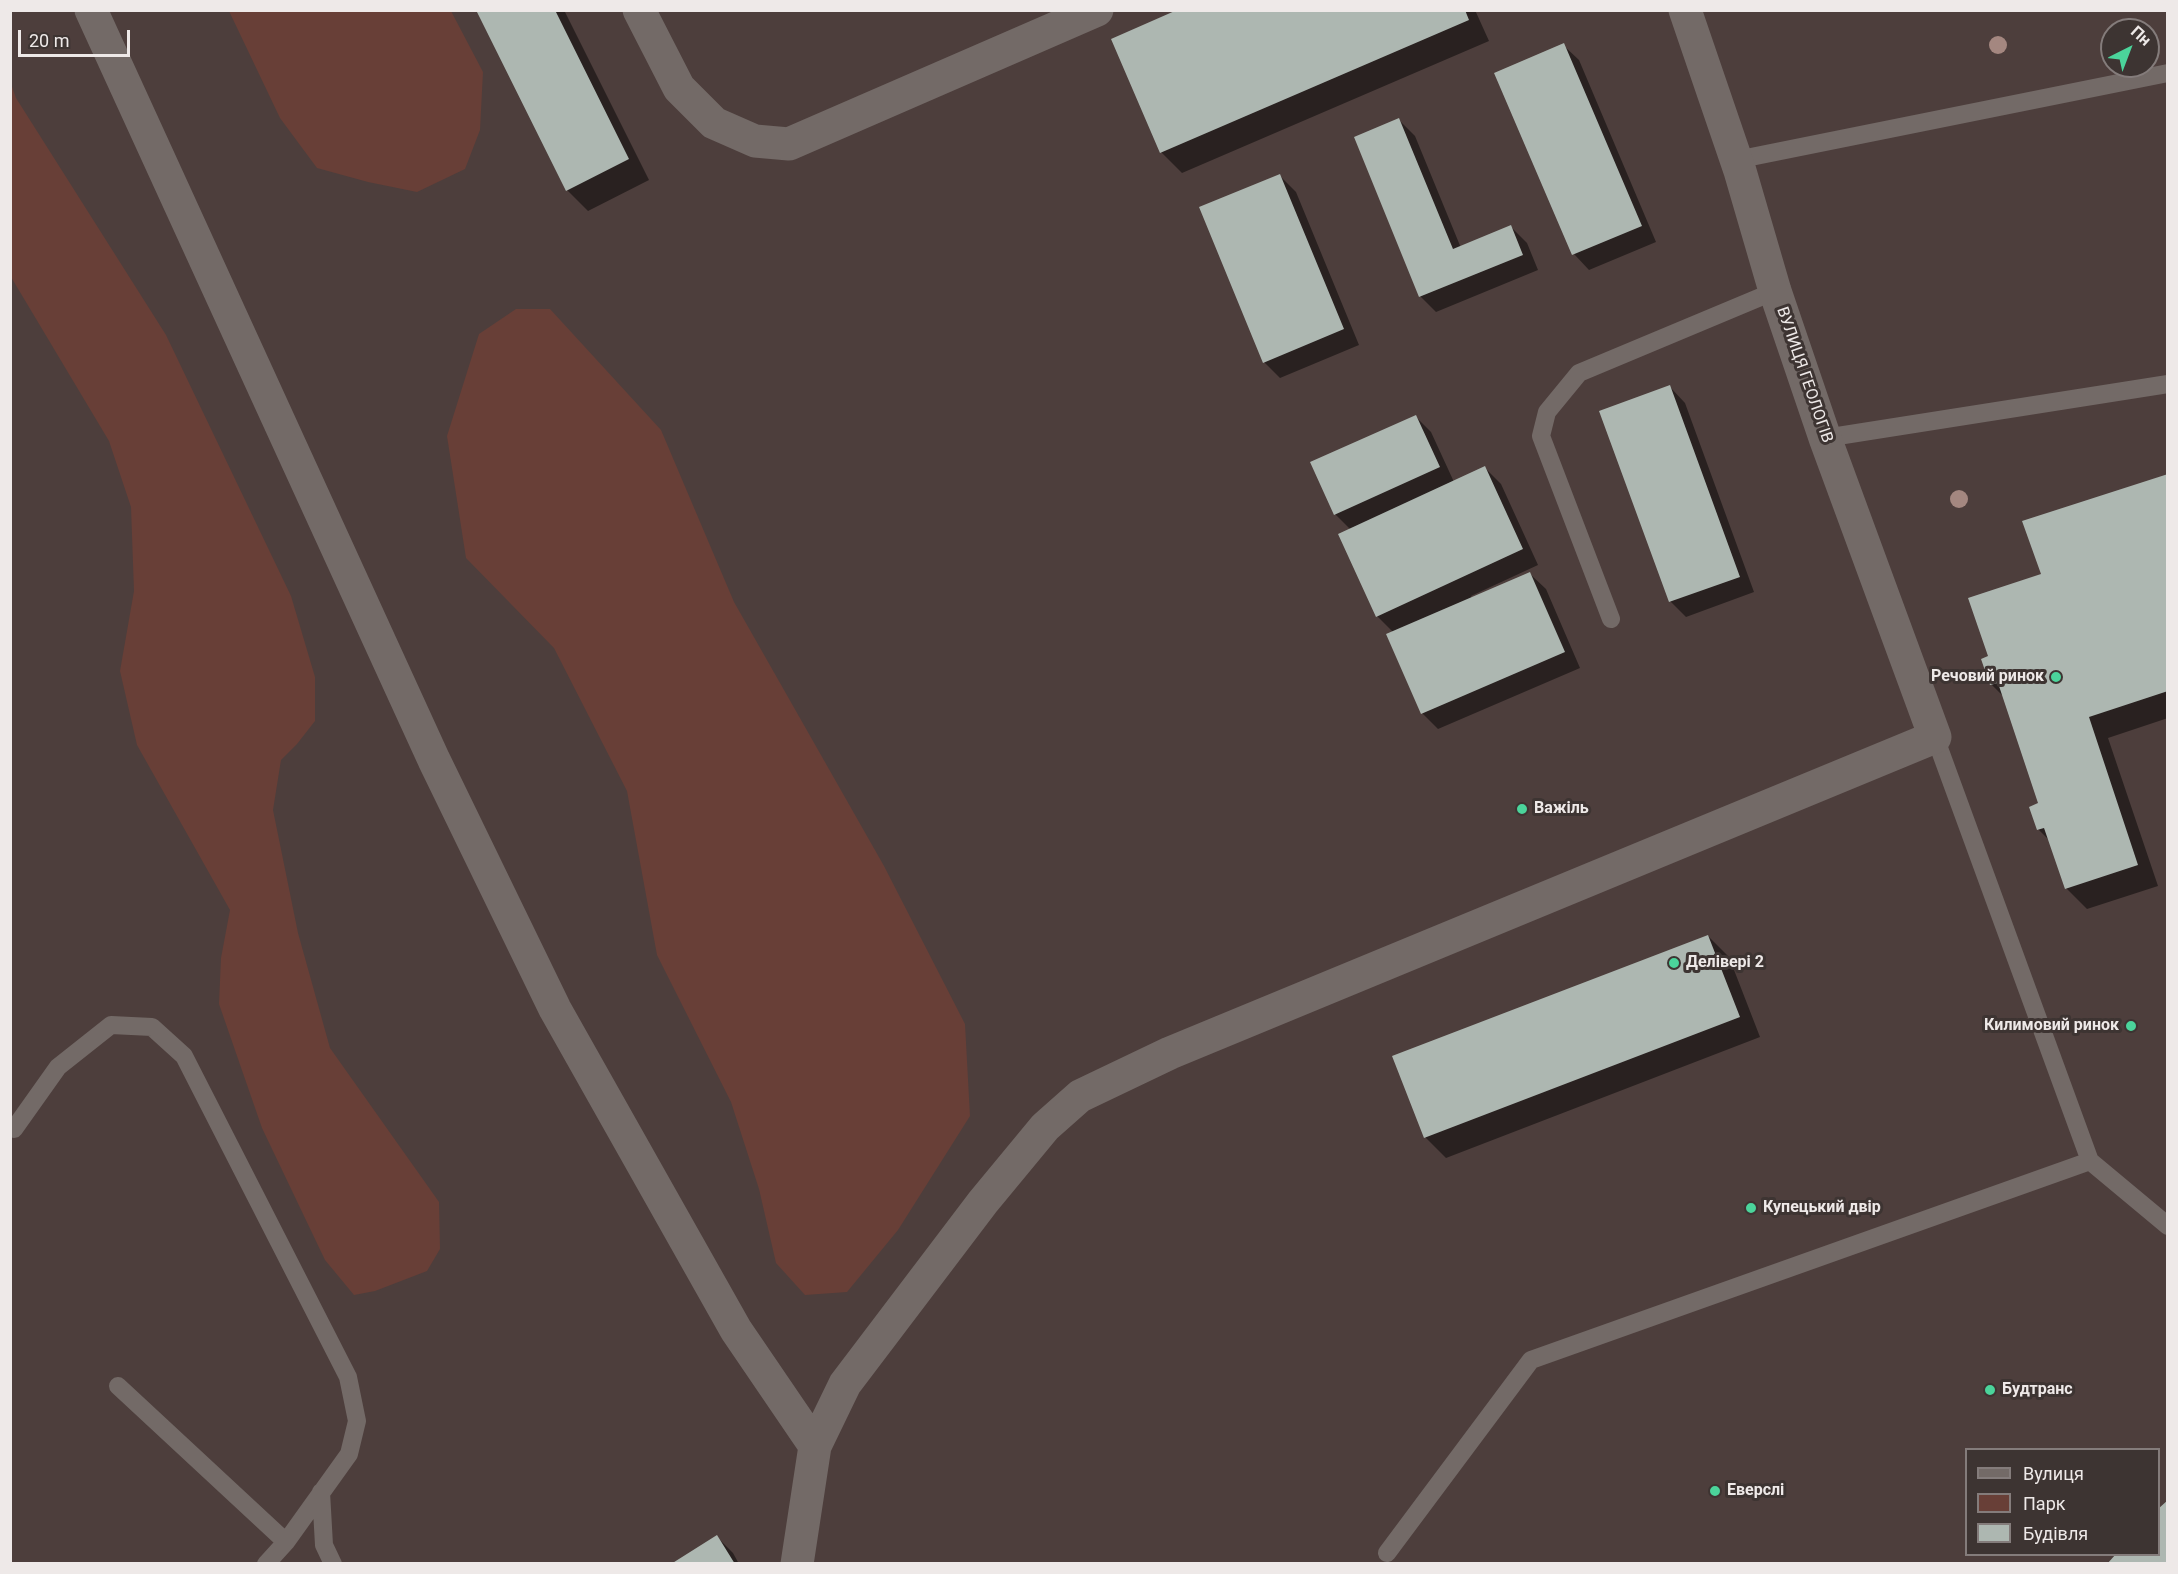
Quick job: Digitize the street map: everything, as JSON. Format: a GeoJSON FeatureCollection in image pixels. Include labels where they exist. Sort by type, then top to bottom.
{"type":"FeatureCollection","features":[{"type":"Feature","properties":{"kind":"street"},"geometry":{"type":"LineString","coordinates":[[91,10],[429,749],[555,1009],[736,1330],[815,1446]]}},
{"type":"Feature","properties":{"kind":"street"},"geometry":{"type":"LineString","coordinates":[[639,10],[679,88],[714,123],[755,141],[789,144],[1097,10]]}},
{"type":"Feature","properties":{"kind":"street","name":"ВУЛИЦЯ ГЕОЛОГІВ"},"geometry":{"type":"LineString","coordinates":[[1685,10],[1736,160],[1775,291],[1825,438],[1935,736]]}},
{"type":"Feature","properties":{"kind":"street"},"geometry":{"type":"LineString","coordinates":[[797,1563],[815,1446],[845,1384],[990,1194],[1045,1127],[1080,1096],[1170,1053],[1935,736]]}},
{"type":"Feature","properties":{"kind":"lane"},"geometry":{"type":"LineString","coordinates":[[1736,160],[2168,73]]}},
{"type":"Feature","properties":{"kind":"lane"},"geometry":{"type":"LineString","coordinates":[[1611,619],[1541,436],[1547,412],[1579,373],[1775,291]]}},
{"type":"Feature","properties":{"kind":"lane"},"geometry":{"type":"LineString","coordinates":[[1825,438],[2168,384]]}},
{"type":"Feature","properties":{"kind":"lane"},"geometry":{"type":"LineString","coordinates":[[1935,736],[2090,1161],[2168,1226]]}},
{"type":"Feature","properties":{"kind":"lane"},"geometry":{"type":"LineString","coordinates":[[14,1129],[58,1067],[111,1025],[152,1027],[184,1056],[348,1377],[357,1421],[349,1454],[286,1542],[266,1563]]}},
{"type":"Feature","properties":{"kind":"lane"},"geometry":{"type":"LineString","coordinates":[[1388,1553],[1531,1360],[2090,1161]]}},
{"type":"Feature","properties":{"kind":"lane"},"geometry":{"type":"LineString","coordinates":[[118,1386],[286,1542]]}},
{"type":"Feature","properties":{"kind":"lane"},"geometry":{"type":"LineString","coordinates":[[321,1492],[324,1545],[333,1563]]}},
{"type":"Feature","properties":{"kind":"shaded area"},"geometry":{"type":"Polygon","coordinates":[[[11,11],[2167,11],[2167,1563],[11,1564],[11,11]]]}},
{"type":"Feature","properties":{"kind":"green space"},"geometry":{"type":"Polygon","coordinates":[[[229,11],[451,11],[483,72],[480,130],[465,169],[417,192],[317,168],[280,118],[229,11]]]}},
{"type":"Feature","properties":{"kind":"green space"},"geometry":{"type":"Polygon","coordinates":[[[11,84],[16,98],[166,335],[291,596],[315,677],[315,721],[281,760],[273,810],[298,933],[330,1048],[439,1202],[440,1249],[427,1271],[375,1291],[354,1295],[325,1260],[262,1128],[219,1004],[221,958],[230,910],[137,745],[120,671],[134,591],[131,507],[109,441],[11,277],[11,84]]]}},
{"type":"Feature","properties":{"kind":"green space"},"geometry":{"type":"Polygon","coordinates":[[[516,309],[550,309],[661,430],[734,602],[884,866],[965,1024],[970,1116],[898,1230],[847,1292],[805,1295],[776,1263],[759,1189],[731,1102],[657,955],[627,791],[554,648],[466,558],[447,436],[479,334],[516,309]]]}},
{"type":"Feature","properties":{"kind":"building"},"geometry":{"type":"Polygon","coordinates":[[[476,10],[555,10],[629,159],[566,191],[476,10]]]}},
{"type":"Feature","properties":{"kind":"building"},"geometry":{"type":"Polygon","coordinates":[[[1177,10],[1465,10],[1469,20],[1160,153],[1111,39],[1177,10]]]}},
{"type":"Feature","properties":{"kind":"building"},"geometry":{"type":"Polygon","coordinates":[[[1564,43],[1642,226],[1572,255],[1494,73],[1564,43]]]}},
{"type":"Feature","properties":{"kind":"building"},"geometry":{"type":"Polygon","coordinates":[[[1399,118],[1453,249],[1511,225],[1523,255],[1419,297],[1354,137],[1399,118]]]}},
{"type":"Feature","properties":{"kind":"building"},"geometry":{"type":"Polygon","coordinates":[[[1280,174],[1344,329],[1263,363],[1199,207],[1280,174]]]}},
{"type":"Feature","properties":{"kind":"building"},"geometry":{"type":"Polygon","coordinates":[[[1670,385],[1740,577],[1669,602],[1599,411],[1670,385]]]}},
{"type":"Feature","properties":{"kind":"building"},"geometry":{"type":"Polygon","coordinates":[[[1416,415],[1440,467],[1334,515],[1310,462],[1416,415]]]}},
{"type":"Feature","properties":{"kind":"building"},"geometry":{"type":"Polygon","coordinates":[[[1485,466],[1523,549],[1376,617],[1338,534],[1485,466]]]}},
{"type":"Feature","properties":{"kind":"building"},"geometry":{"type":"Polygon","coordinates":[[[2168,474],[2168,691],[2089,717],[2138,865],[2065,889],[2044,828],[2037,830],[2029,807],[2038,803],[1998,683],[1990,685],[1981,659],[1988,656],[1968,598],[2041,574],[2022,521],[2168,474]]]}},
{"type":"Feature","properties":{"kind":"building"},"geometry":{"type":"Polygon","coordinates":[[[1530,572],[1565,652],[1421,714],[1386,634],[1530,572]]]}},
{"type":"Feature","properties":{"kind":"building"},"geometry":{"type":"Polygon","coordinates":[[[1708,935],[1740,1017],[1424,1138],[1392,1056],[1708,935]]]}},
{"type":"Feature","properties":{"kind":"building"},"geometry":{"type":"Polygon","coordinates":[[[2168,1500],[2168,1564],[2107,1564],[2114,1556],[2160,1556],[2160,1507],[2168,1500]]]}},
{"type":"Feature","properties":{"kind":"building"},"geometry":{"type":"Polygon","coordinates":[[[717,1535],[735,1564],[671,1564],[717,1535]]]}},
{"type":"Feature","properties":{"kind":"place","name":"Речовий ринок"},"geometry":{"type":"Point","coordinates":[2056,677]}},
{"type":"Feature","properties":{"kind":"place","name":"Важіль"},"geometry":{"type":"Point","coordinates":[1522,809]}},
{"type":"Feature","properties":{"kind":"place","name":"Делівері 2"},"geometry":{"type":"Point","coordinates":[1674,963]}},
{"type":"Feature","properties":{"kind":"place","name":"Килимовий ринок"},"geometry":{"type":"Point","coordinates":[2131,1026]}},
{"type":"Feature","properties":{"kind":"place","name":"Купецький двір"},"geometry":{"type":"Point","coordinates":[1751,1208]}},
{"type":"Feature","properties":{"kind":"place","name":"Будтранс"},"geometry":{"type":"Point","coordinates":[1990,1390]}},
{"type":"Feature","properties":{"kind":"place","name":"Еверслі"},"geometry":{"type":"Point","coordinates":[1715,1491]}}]}
